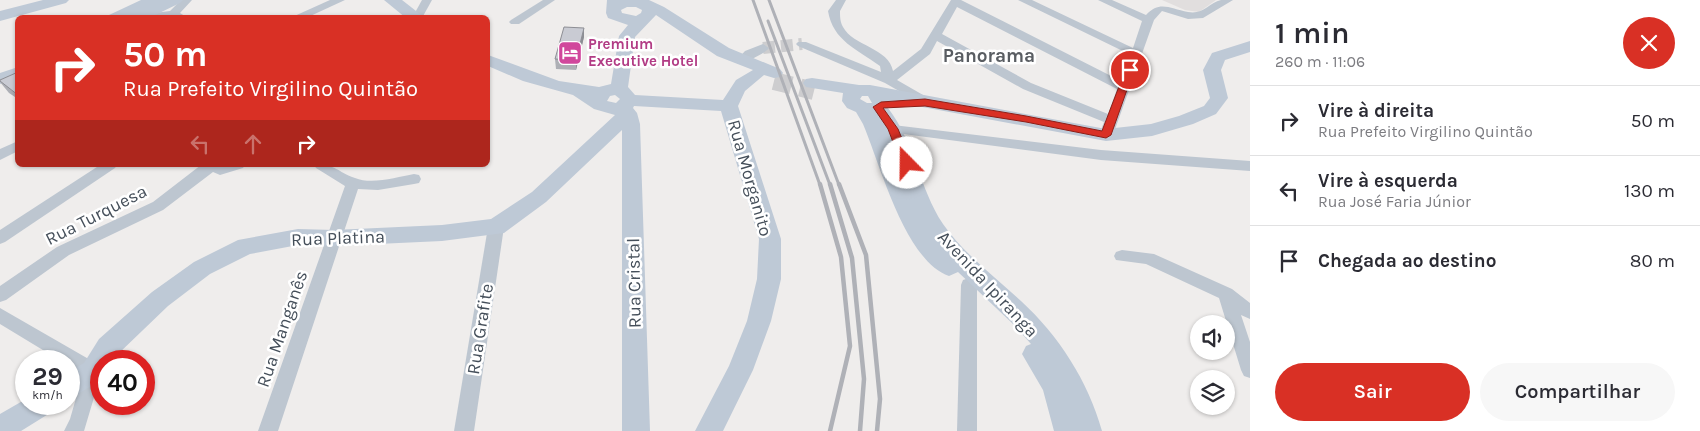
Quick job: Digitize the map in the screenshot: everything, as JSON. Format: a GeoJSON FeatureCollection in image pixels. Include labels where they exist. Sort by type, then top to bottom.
{"type":"FeatureCollection","features":[{"type":"Feature","properties":{"kind":"street"},"geometry":{"type":"LineString","coordinates":[[0,16],[61,0]]}},
{"type":"Feature","properties":{"kind":"street"},"geometry":{"type":"LineString","coordinates":[[122,15],[154,0]]}},
{"type":"Feature","properties":{"kind":"street"},"geometry":{"type":"LineString","coordinates":[[152,15],[172,11],[187,0]]}},
{"type":"Feature","properties":{"kind":"street"},"geometry":{"type":"LineString","coordinates":[[302,15],[340,0]]}},
{"type":"Feature","properties":{"kind":"street"},"geometry":{"type":"LineString","coordinates":[[392,0],[414,15]]}},
{"type":"Feature","properties":{"kind":"street"},"geometry":{"type":"LineString","coordinates":[[418,15],[427,0]]}},
{"type":"Feature","properties":{"kind":"street"},"geometry":{"type":"LineString","coordinates":[[515,22],[550,0]]}},
{"type":"Feature","properties":{"kind":"street"},"geometry":{"type":"LineString","coordinates":[[841,0],[834,11],[836,25],[842,35],[886,64],[889,80]]}},
{"type":"Feature","properties":{"kind":"street"},"geometry":{"type":"LineString","coordinates":[[1023,0],[1137,54]]}},
{"type":"Feature","properties":{"kind":"street"},"geometry":{"type":"LineString","coordinates":[[1103,0],[1148,20]]}},
{"type":"Feature","properties":{"kind":"street"},"geometry":{"type":"LineString","coordinates":[[1108,127],[1137,54],[1148,20],[1154,10],[1162,7],[1188,16],[1203,15],[1228,0]]}},
{"type":"Feature","properties":{"kind":"street"},"geometry":{"type":"LineString","coordinates":[[616,106],[614,8],[626,1],[641,8],[659,22],[722,62],[756,75],[774,77],[723,52],[658,10],[641,8]]}},
{"type":"Feature","properties":{"kind":"street"},"geometry":{"type":"LineString","coordinates":[[889,80],[926,51],[956,1],[1123,87]]}},
{"type":"Feature","properties":{"kind":"street"},"geometry":{"type":"LineString","coordinates":[[616,106],[627,36],[641,8]]}},
{"type":"Feature","properties":{"kind":"street"},"geometry":{"type":"LineString","coordinates":[[936,36],[1027,86],[1108,127]]}},
{"type":"Feature","properties":{"kind":"street"},"geometry":{"type":"LineString","coordinates":[[802,44],[889,80],[925,102]]}},
{"type":"Feature","properties":{"kind":"street"},"geometry":{"type":"LineString","coordinates":[[813,87],[868,103],[925,102],[1026,119],[1152,130],[1186,120],[1210,110],[1219,98],[1212,70],[1218,58],[1250,46]]}},
{"type":"Feature","properties":{"kind":"street"},"geometry":{"type":"LineString","coordinates":[[742,61],[749,54],[763,48]]}},
{"type":"Feature","properties":{"kind":"street"},"geometry":{"type":"LineString","coordinates":[[0,68],[15,61]]}},
{"type":"Feature","properties":{"kind":"street"},"geometry":{"type":"LineString","coordinates":[[490,61],[512,72],[578,91],[616,106],[729,106]]}},
{"type":"Feature","properties":{"kind":"street"},"geometry":{"type":"LineString","coordinates":[[0,80],[15,73]]}},
{"type":"Feature","properties":{"kind":"street","name":"Rua Morganito"},"geometry":{"type":"LineString","coordinates":[[709,431],[740,370],[759,321],[769,279],[770,239],[729,106],[735,91],[743,81],[756,75]]}},
{"type":"Feature","properties":{"kind":"street"},"geometry":{"type":"LineString","coordinates":[[868,103],[893,129],[1100,155],[1250,166]]}},
{"type":"Feature","properties":{"kind":"street","name":"Avenida Ipiranga"},"geometry":{"type":"LineString","coordinates":[[868,103],[876,130],[909,217],[925,242],[969,285],[1012,322],[1048,371],[1066,418],[1068,431]]}},
{"type":"Feature","properties":{"kind":"street","name":"Rua Platina"},"geometry":{"type":"LineString","coordinates":[[106,350],[160,299],[202,268],[246,246],[298,237],[334,238],[442,234],[496,227],[539,197],[616,106]]}},
{"type":"Feature","properties":{"kind":"street","name":"Rua Cristal"},"geometry":{"type":"LineString","coordinates":[[616,106],[636,431]]}},
{"type":"Feature","properties":{"kind":"street","name":"Avenida Ipiranga"},"geometry":{"type":"LineString","coordinates":[[893,129],[928,215],[942,240],[968,268],[1024,318],[1064,370],[1086,420],[1088,431]]}},
{"type":"Feature","properties":{"kind":"street"},"geometry":{"type":"LineString","coordinates":[[0,155],[15,147]]}},
{"type":"Feature","properties":{"kind":"street"},"geometry":{"type":"LineString","coordinates":[[0,238],[107,167]]}},
{"type":"Feature","properties":{"kind":"street","name":"Rua Turquesa"},"geometry":{"type":"LineString","coordinates":[[0,295],[63,251],[158,206],[210,167]]}},
{"type":"Feature","properties":{"kind":"street","name":"Rua Turquesa"},"geometry":{"type":"LineString","coordinates":[[213,167],[220,170],[231,167]]}},
{"type":"Feature","properties":{"kind":"street"},"geometry":{"type":"LineString","coordinates":[[324,167],[353,184],[378,185],[414,179]]}},
{"type":"Feature","properties":{"kind":"street","name":"Rua Manganês"},"geometry":{"type":"LineString","coordinates":[[268,431],[353,184]]}},
{"type":"Feature","properties":{"kind":"street","name":"Rua Grafite"},"geometry":{"type":"LineString","coordinates":[[464,431],[496,227]]}},
{"type":"Feature","properties":{"kind":"street"},"geometry":{"type":"LineString","coordinates":[[1122,256],[1148,258],[1226,294],[1250,312]]}},
{"type":"Feature","properties":{"kind":"street"},"geometry":{"type":"LineString","coordinates":[[967,431],[969,285]]}},
{"type":"Feature","properties":{"kind":"street"},"geometry":{"type":"LineString","coordinates":[[1226,294],[1250,370]]}},
{"type":"Feature","properties":{"kind":"street"},"geometry":{"type":"LineString","coordinates":[[0,315],[90,370]]}},
{"type":"Feature","properties":{"kind":"street"},"geometry":{"type":"LineString","coordinates":[[74,431],[79,422],[90,383]]}},
{"type":"Feature","properties":{"kind":"street"},"geometry":{"type":"LineString","coordinates":[[0,429],[22,415]]}},
{"type":"Feature","properties":{"kind":"shaded area"},"geometry":{"type":"Polygon","coordinates":[[[1162,0],[1216,0],[1199,12],[1185,10],[1162,0]]]}},
{"type":"Feature","properties":{"kind":"building","name":"Premium Executive Hotel"},"geometry":{"type":"Polygon","coordinates":[[[564,27],[584,28],[576,60],[555,59],[564,27]]]}},
{"type":"Feature","properties":{"kind":"building"},"geometry":{"type":"Polygon","coordinates":[[[15,73],[15,93],[0,81],[15,73]]]}},
{"type":"Feature","properties":{"kind":"tunnel"},"geometry":{"type":"LineString","coordinates":[[763,48],[802,44]]}},
{"type":"Feature","properties":{"kind":"tunnel"},"geometry":{"type":"LineString","coordinates":[[774,81],[814,91]]}},
{"type":"Feature","properties":{"kind":"railway"},"geometry":{"type":"LineString","coordinates":[[753,0],[820,185]]}},
{"type":"Feature","properties":{"kind":"railway"},"geometry":{"type":"LineString","coordinates":[[769,0],[839,185]]}},
{"type":"Feature","properties":{"kind":"railway"},"geometry":{"type":"LineString","coordinates":[[768,21],[830,185]]}},
{"type":"Feature","properties":{"kind":"railway"},"geometry":{"type":"LineString","coordinates":[[820,184],[841,257],[850,346],[830,431]]}},
{"type":"Feature","properties":{"kind":"railway"},"geometry":{"type":"LineString","coordinates":[[830,184],[852,258],[864,379],[860,431]]}},
{"type":"Feature","properties":{"kind":"railway"},"geometry":{"type":"LineString","coordinates":[[839,184],[866,255],[880,399],[877,431]]}},
{"type":"Feature","properties":{"kind":"place","name":"Premium Executive Hotel"},"geometry":{"type":"Point","coordinates":[570,53]}},
{"type":"Feature","properties":{"kind":"district","name":"Panorama"},"geometry":{"type":"Point","coordinates":[989,55]}},
{"type":"Feature","properties":{"kind":"route"},"geometry":{"type":"LineString","coordinates":[[907,163],[893,129],[878,107],[881,105],[925,102],[1106,135],[1130,70]]}}]}
